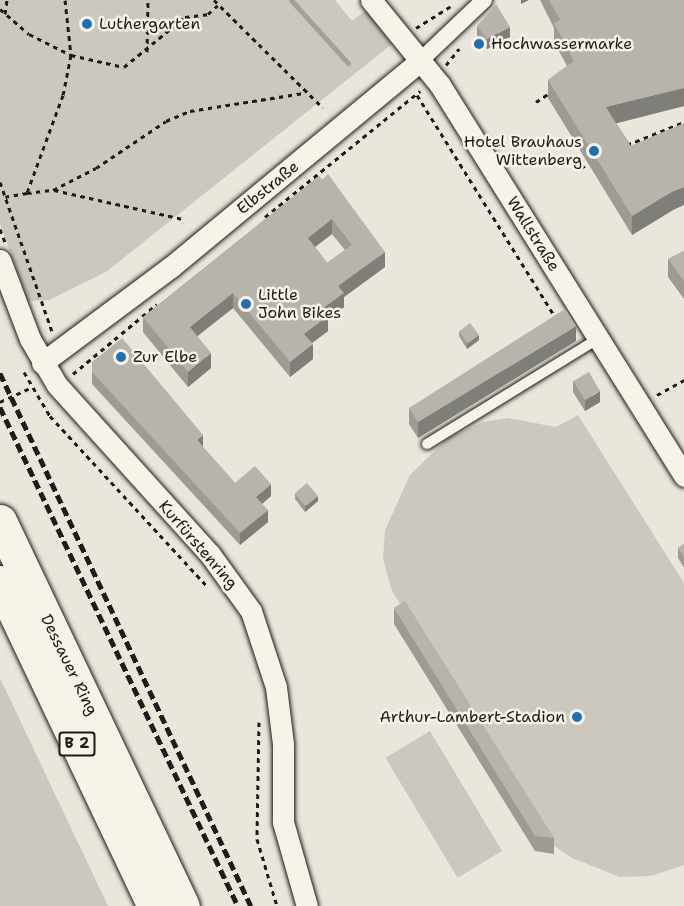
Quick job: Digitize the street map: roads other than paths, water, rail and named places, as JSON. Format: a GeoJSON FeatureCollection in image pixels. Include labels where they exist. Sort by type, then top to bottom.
{"type":"FeatureCollection","features":[{"type":"Feature","properties":{"kind":"main road","name":"Dessauer Ring"},"geometry":{"type":"LineString","coordinates":[[0,521],[183,906]]}},
{"type":"Feature","properties":{"kind":"main road","name":"Dessauer Ring"},"geometry":{"type":"LineString","coordinates":[[0,582],[154,906]]}},
{"type":"Feature","properties":{"kind":"street","name":"Wallstraße"},"geometry":{"type":"LineString","coordinates":[[371,0],[421,60],[684,476]]}},
{"type":"Feature","properties":{"kind":"street","name":"Elbstraße"},"geometry":{"type":"LineString","coordinates":[[42,363],[171,267],[404,76],[484,0]]}},
{"type":"Feature","properties":{"kind":"street","name":"Kurfürstenring"},"geometry":{"type":"LineString","coordinates":[[0,260],[42,363],[86,422],[220,566],[251,611],[276,687],[283,744],[283,822],[306,906]]}},
{"type":"Feature","properties":{"kind":"lane"},"geometry":{"type":"LineString","coordinates":[[427,444],[598,339]]}},
{"type":"Feature","properties":{"kind":"waterway"},"geometry":{"type":"LineString","coordinates":[[291,0],[348,63]]}},
{"type":"Feature","properties":{"kind":"railway"},"geometry":{"type":"LineString","coordinates":[[0,373],[251,906]]}},
{"type":"Feature","properties":{"kind":"railway"},"geometry":{"type":"LineString","coordinates":[[0,407],[238,906]]}},
{"type":"Feature","properties":{"kind":"place","name":"Luthergarten"},"geometry":{"type":"Point","coordinates":[87,24]}},
{"type":"Feature","properties":{"kind":"place","name":"Hochwassermarke"},"geometry":{"type":"Point","coordinates":[479,44]}},
{"type":"Feature","properties":{"kind":"place","name":"Hotel Brauhaus Wittenberg"},"geometry":{"type":"Point","coordinates":[594,151]}},
{"type":"Feature","properties":{"kind":"place","name":"Little John Bikes"},"geometry":{"type":"Point","coordinates":[246,304]}},
{"type":"Feature","properties":{"kind":"place","name":"Zur Elbe"},"geometry":{"type":"Point","coordinates":[121,357]}},
{"type":"Feature","properties":{"kind":"place","name":"Arthur-Lambert-Stadion"},"geometry":{"type":"Point","coordinates":[577,717]}}]}
